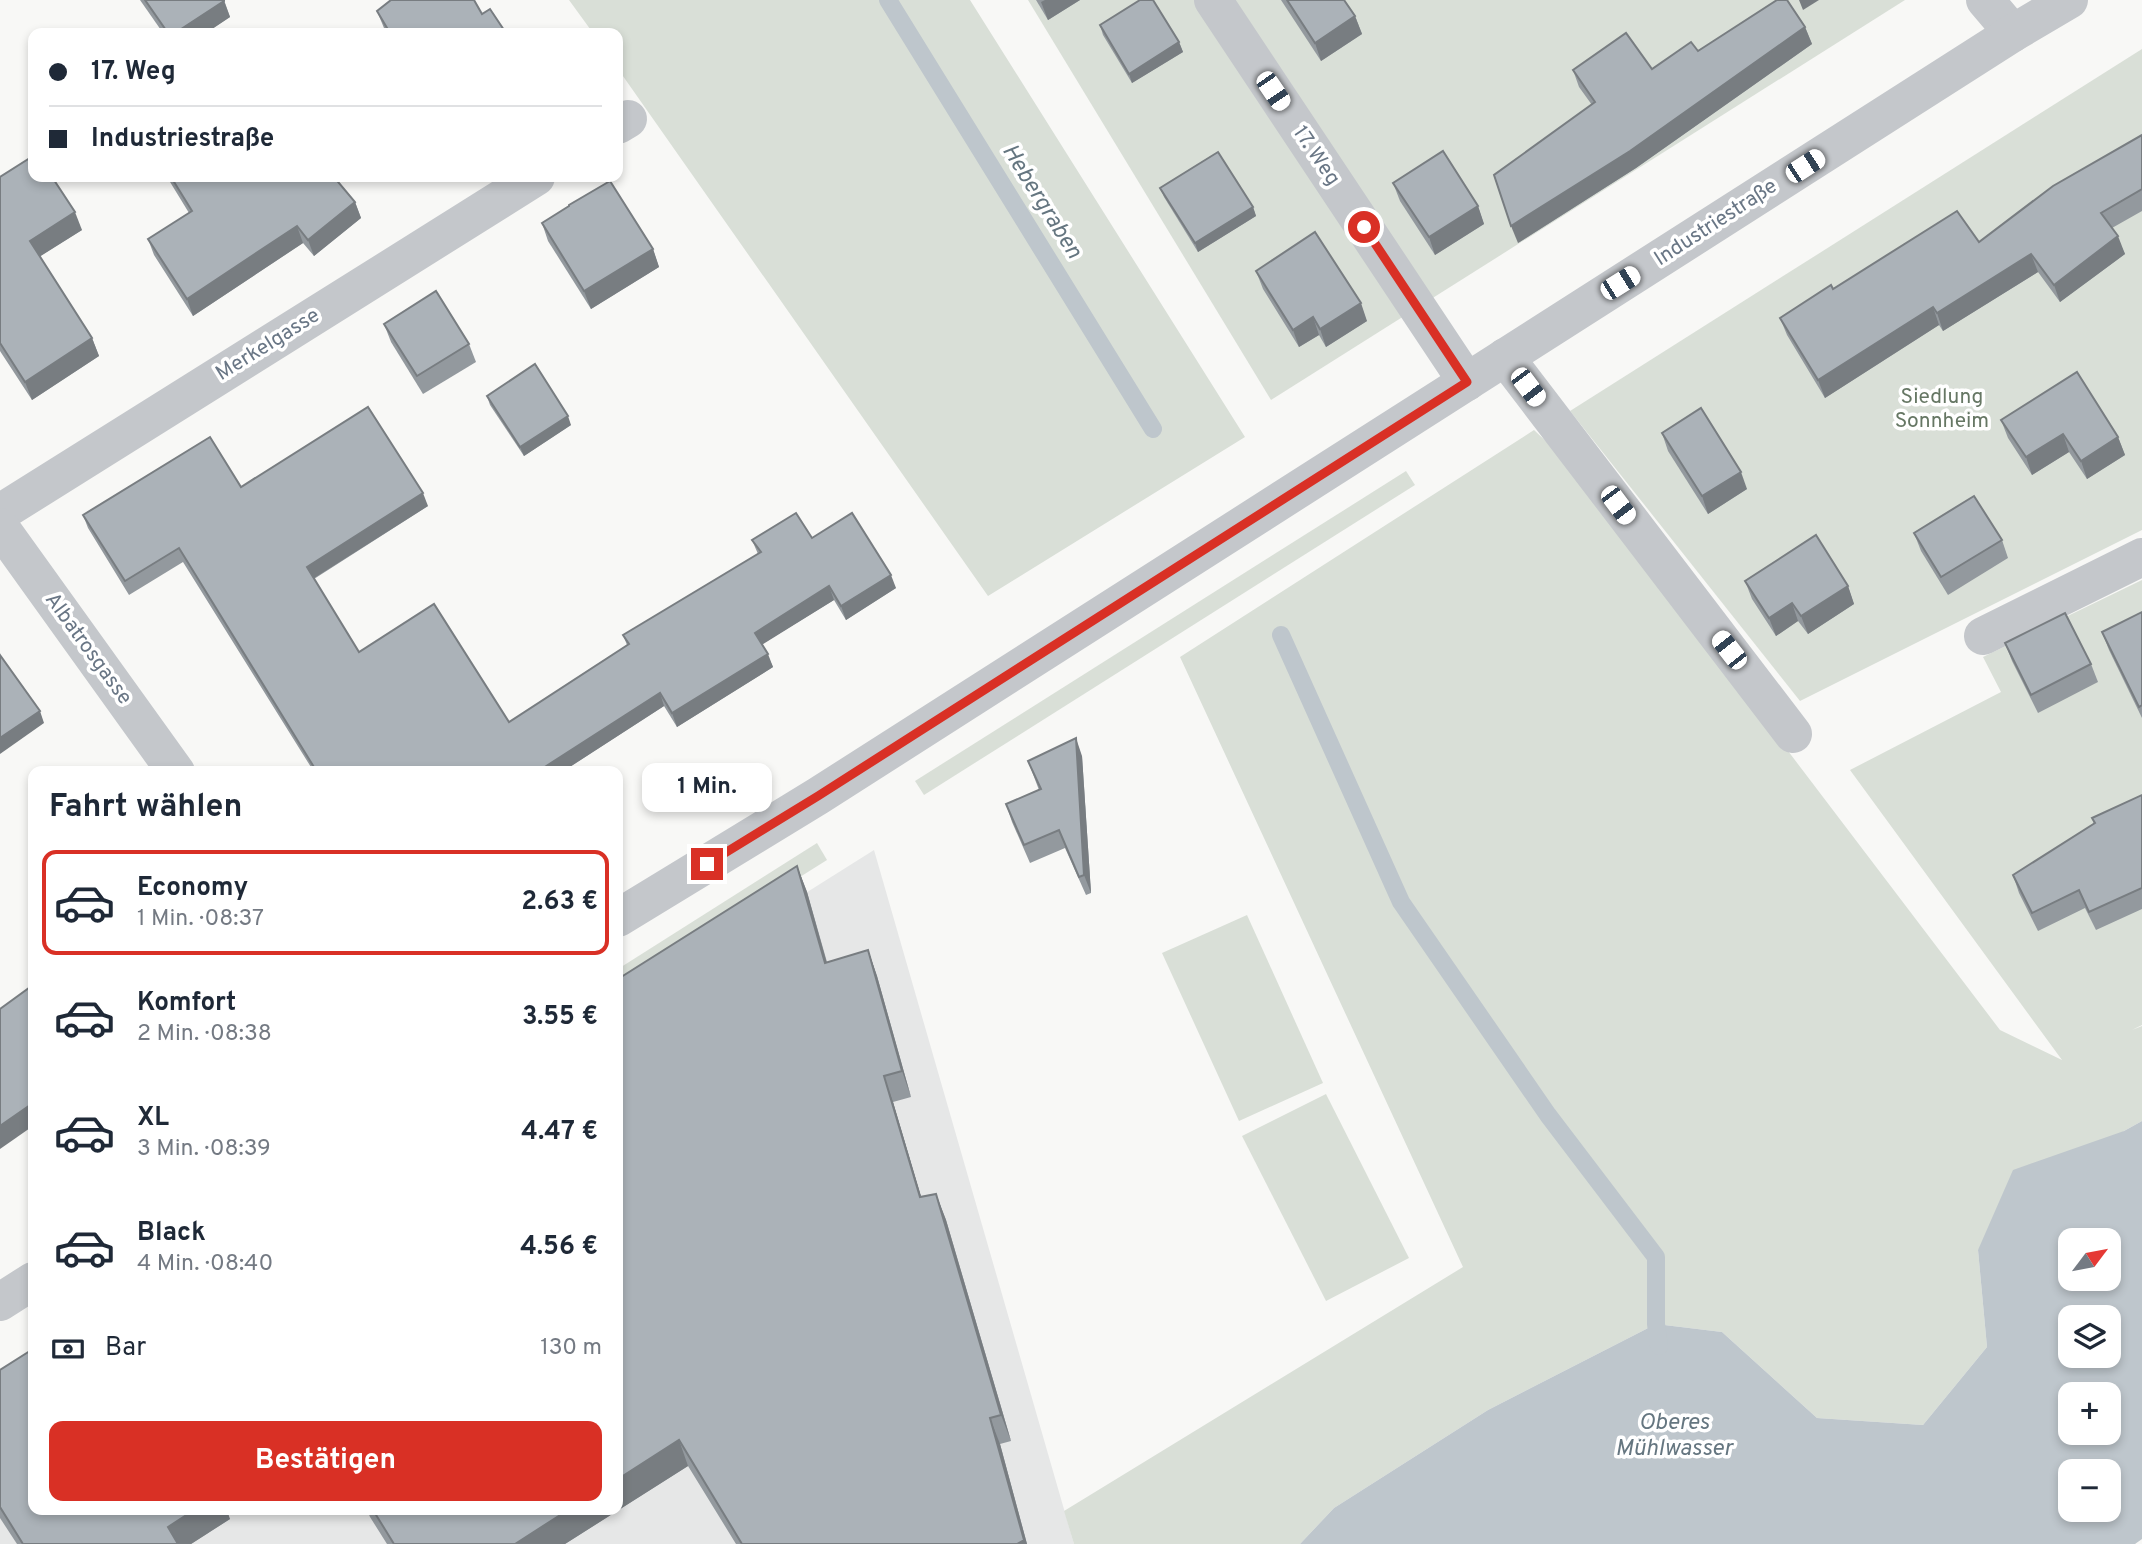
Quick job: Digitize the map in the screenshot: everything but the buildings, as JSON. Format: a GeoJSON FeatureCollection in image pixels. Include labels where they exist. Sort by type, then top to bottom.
{"type":"FeatureCollection","features":[{"type":"Feature","properties":{"kind":"street","name":"17. Weg"},"geometry":{"type":"LineString","coordinates":[[1213,0],[1467,382]]}},
{"type":"Feature","properties":{"kind":"street"},"geometry":{"type":"LineString","coordinates":[[1985,0],[2013,33]]}},
{"type":"Feature","properties":{"kind":"street","name":"Industriestraße"},"geometry":{"type":"LineString","coordinates":[[623,915],[818,796],[2013,33],[2069,0]]}},
{"type":"Feature","properties":{"kind":"street","name":"Merkelgasse"},"geometry":{"type":"LineString","coordinates":[[0,513],[528,182]]}},
{"type":"Feature","properties":{"kind":"street"},"geometry":{"type":"LineString","coordinates":[[1505,357],[1793,734]]}},
{"type":"Feature","properties":{"kind":"street","name":"Albatrosgasse"},"geometry":{"type":"LineString","coordinates":[[0,527],[172,766]]}},
{"type":"Feature","properties":{"kind":"street"},"geometry":{"type":"LineString","coordinates":[[1983,636],[2142,558]]}},
{"type":"Feature","properties":{"kind":"street"},"geometry":{"type":"LineString","coordinates":[[0,1302],[28,1284]]}},
{"type":"Feature","properties":{"kind":"shaded area"},"geometry":{"type":"Polygon","coordinates":[[[874,850],[1074,1544],[0,1544],[0,1401],[28,1493],[28,1515],[623,1515],[623,1008],[874,850]]]}},
{"type":"Feature","properties":{"kind":"green space"},"geometry":{"type":"Polygon","coordinates":[[[569,0],[970,0],[1245,437],[988,596],[623,76],[623,28],[589,28],[569,0]]]}},
{"type":"Feature","properties":{"kind":"green space"},"geometry":{"type":"Polygon","coordinates":[[[1028,0],[1905,0],[1271,400],[1028,0]]]}},
{"type":"Feature","properties":{"kind":"green space","name":"Siedlung Sonnheim"},"geometry":{"type":"Polygon","coordinates":[[[2142,49],[2142,530],[1800,701],[1570,411],[2142,49]]]}},
{"type":"Feature","properties":{"kind":"green space"},"geometry":{"type":"Polygon","coordinates":[[[1534,430],[1570,464],[2000,1030],[2062,1060],[1850,770],[2001,692],[1983,657],[2142,580],[2142,1025],[2132,1030],[2142,1026],[2142,1121],[2124,1131],[1978,1250],[1987,1347],[1923,1425],[1817,1418],[1722,1332],[1656,1324],[1488,1410],[1334,1508],[1300,1544],[1074,1544],[1064,1511],[1463,1267],[1180,657],[1534,430]]]}},
{"type":"Feature","properties":{"kind":"green space"},"geometry":{"type":"Polygon","coordinates":[[[1406,471],[1415,485],[924,795],[915,781],[1406,471]]]}},
{"type":"Feature","properties":{"kind":"green space"},"geometry":{"type":"Polygon","coordinates":[[[817,843],[827,860],[623,988],[623,966],[817,843]]]}},
{"type":"Feature","properties":{"kind":"green space"},"geometry":{"type":"Polygon","coordinates":[[[1247,915],[1323,1083],[1239,1121],[1162,953],[1247,915]]]}},
{"type":"Feature","properties":{"kind":"green space"},"geometry":{"type":"Polygon","coordinates":[[[1326,1094],[1409,1258],[1326,1301],[1242,1136],[1326,1094]]]}},
{"type":"Feature","properties":{"kind":"water","name":"Oberes Mühlwasser"},"geometry":{"type":"Polygon","coordinates":[[[2142,1121],[2142,1539],[2135,1544],[1300,1544],[1334,1508],[1488,1410],[1656,1324],[1722,1332],[1817,1418],[1923,1425],[1987,1347],[1978,1250],[2013,1170],[2124,1131],[2142,1121]]]}},
{"type":"Feature","properties":{"kind":"waterway","name":"Hebergraben"},"geometry":{"type":"LineString","coordinates":[[888,0],[1153,429]]}},
{"type":"Feature","properties":{"kind":"waterway"},"geometry":{"type":"LineString","coordinates":[[1281,635],[1401,902],[1548,1115],[1656,1257],[1656,1324],[1659,1346]]}},
{"type":"Feature","properties":{"kind":"route"},"geometry":{"type":"LineString","coordinates":[[707,864],[1467,382],[1364,227]]}}]}
